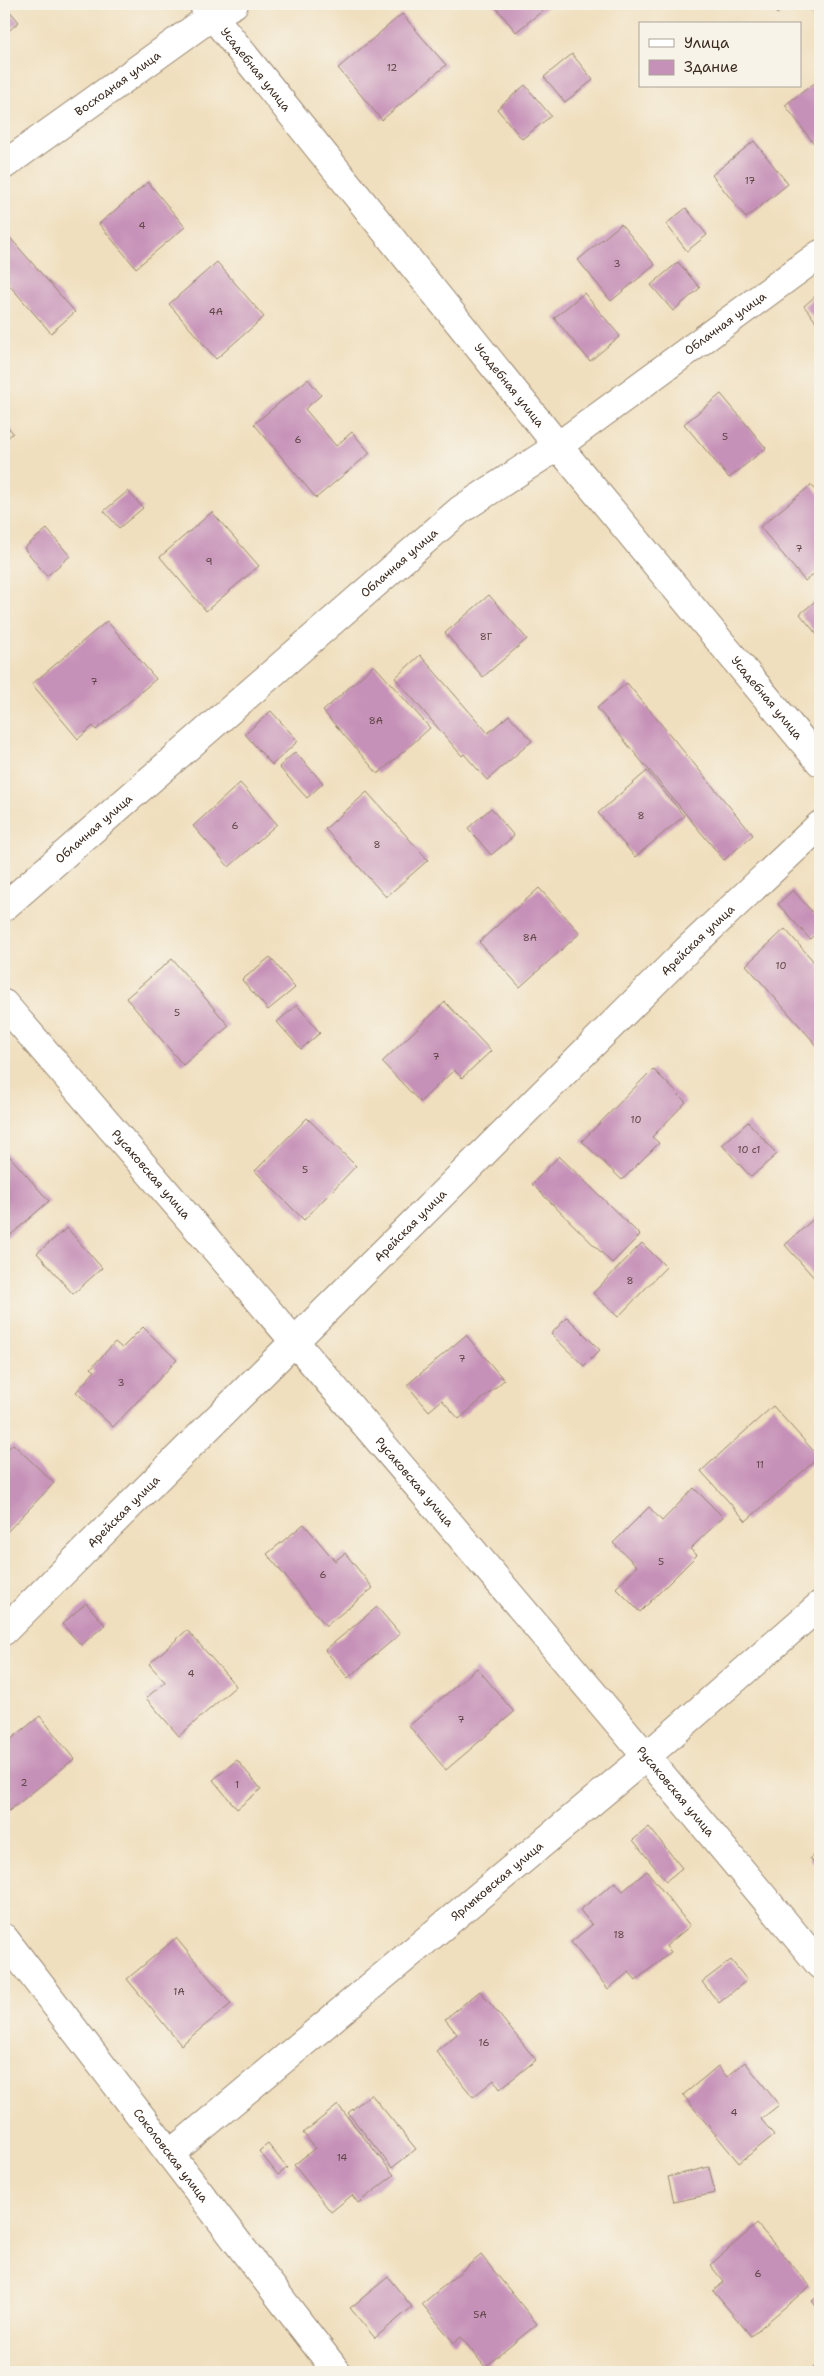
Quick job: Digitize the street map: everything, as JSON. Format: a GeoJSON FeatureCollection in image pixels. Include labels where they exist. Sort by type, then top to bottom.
{"type":"FeatureCollection","features":[{"type":"Feature","properties":{"kind":"street","name":"Восходная улица"},"geometry":{"type":"LineString","coordinates":[[4,165],[216,8]]}},
{"type":"Feature","properties":{"kind":"street","name":"Усадебная улица"},"geometry":{"type":"LineString","coordinates":[[216,8],[558,446],[820,762]]}},
{"type":"Feature","properties":{"kind":"street","name":"Облачная улица"},"geometry":{"type":"LineString","coordinates":[[4,907],[460,510],[558,446],[820,254]]}},
{"type":"Feature","properties":{"kind":"street","name":"Арейская улица"},"geometry":{"type":"LineString","coordinates":[[4,1631],[687,950],[820,825]]}},
{"type":"Feature","properties":{"kind":"street","name":"Русаковская улица"},"geometry":{"type":"LineString","coordinates":[[4,1004],[296,1341],[647,1756],[820,1965]]}},
{"type":"Feature","properties":{"kind":"street","name":"Ярлыковская улица"},"geometry":{"type":"LineString","coordinates":[[170,2154],[647,1756],[820,1605]]}},
{"type":"Feature","properties":{"kind":"street","name":"Соколовская улица"},"geometry":{"type":"LineString","coordinates":[[4,1938],[337,2372]]}},
{"type":"Feature","properties":{"kind":"building"},"geometry":{"type":"Polygon","coordinates":[[[4,4],[19,22],[4,35],[4,4]]]}},
{"type":"Feature","properties":{"kind":"building"},"geometry":{"type":"Polygon","coordinates":[[[493,4],[551,4],[516,32],[493,4]]]}},
{"type":"Feature","properties":{"kind":"building"},"geometry":{"type":"Polygon","coordinates":[[[652,4],[663,4],[657,9],[652,4]]]}},
{"type":"Feature","properties":{"kind":"building"},"geometry":{"type":"Polygon","coordinates":[[[769,4],[791,4],[777,14],[769,4]]]}},
{"type":"Feature","properties":{"kind":"building"},"geometry":{"type":"Polygon","coordinates":[[[806,4],[820,4],[820,22],[806,4]]]}},
{"type":"Feature","properties":{"kind":"building"},"geometry":{"type":"Polygon","coordinates":[[[402,14],[446,65],[382,120],[338,68],[402,14]]]}},
{"type":"Feature","properties":{"kind":"building"},"geometry":{"type":"Polygon","coordinates":[[[572,54],[593,80],[565,102],[544,77],[572,54]]]}},
{"type":"Feature","properties":{"kind":"building"},"geometry":{"type":"Polygon","coordinates":[[[820,79],[820,141],[815,145],[785,105],[820,79]]]}},
{"type":"Feature","properties":{"kind":"building"},"geometry":{"type":"Polygon","coordinates":[[[525,85],[551,116],[522,139],[497,109],[525,85]]]}},
{"type":"Feature","properties":{"kind":"building"},"geometry":{"type":"Polygon","coordinates":[[[754,141],[788,184],[746,218],[712,175],[754,141]]]}},
{"type":"Feature","properties":{"kind":"building"},"geometry":{"type":"Polygon","coordinates":[[[148,182],[185,227],[136,268],[99,224],[148,182]]]}},
{"type":"Feature","properties":{"kind":"building"},"geometry":{"type":"Polygon","coordinates":[[[686,208],[707,235],[687,251],[666,224],[686,208]]]}},
{"type":"Feature","properties":{"kind":"building"},"geometry":{"type":"Polygon","coordinates":[[[621,224],[655,265],[611,301],[578,260],[621,224]]]}},
{"type":"Feature","properties":{"kind":"building"},"geometry":{"type":"Polygon","coordinates":[[[6,233],[75,312],[51,333],[4,279],[4,235],[6,233]]]}},
{"type":"Feature","properties":{"kind":"building"},"geometry":{"type":"Polygon","coordinates":[[[217,262],[264,317],[216,359],[169,304],[217,262]]]}},
{"type":"Feature","properties":{"kind":"building"},"geometry":{"type":"Polygon","coordinates":[[[678,262],[700,288],[673,311],[651,285],[678,262]]]}},
{"type":"Feature","properties":{"kind":"building"},"geometry":{"type":"Polygon","coordinates":[[[820,292],[820,327],[804,306],[820,292]]]}},
{"type":"Feature","properties":{"kind":"building"},"geometry":{"type":"Polygon","coordinates":[[[584,293],[620,336],[590,361],[554,318],[584,293]]]}},
{"type":"Feature","properties":{"kind":"building"},"geometry":{"type":"Polygon","coordinates":[[[308,379],[321,395],[305,409],[336,446],[352,432],[370,453],[316,498],[254,424],[308,379]]]}},
{"type":"Feature","properties":{"kind":"building"},"geometry":{"type":"Polygon","coordinates":[[[721,394],[766,448],[729,478],[684,424],[721,394]]]}},
{"type":"Feature","properties":{"kind":"building"},"geometry":{"type":"Polygon","coordinates":[[[4,422],[13,433],[4,441],[4,422]]]}},
{"type":"Feature","properties":{"kind":"building"},"geometry":{"type":"Polygon","coordinates":[[[811,485],[820,495],[820,569],[805,581],[760,527],[811,485]]]}},
{"type":"Feature","properties":{"kind":"building"},"geometry":{"type":"Polygon","coordinates":[[[128,491],[143,508],[119,528],[104,511],[128,491]]]}},
{"type":"Feature","properties":{"kind":"building"},"geometry":{"type":"Polygon","coordinates":[[[212,512],[259,566],[206,611],[160,557],[212,512]]]}},
{"type":"Feature","properties":{"kind":"building"},"geometry":{"type":"Polygon","coordinates":[[[47,529],[70,556],[47,576],[24,548],[47,529]]]}},
{"type":"Feature","properties":{"kind":"building"},"geometry":{"type":"Polygon","coordinates":[[[489,595],[527,639],[483,677],[445,633],[489,595]]]}},
{"type":"Feature","properties":{"kind":"building"},"geometry":{"type":"Polygon","coordinates":[[[820,597],[820,634],[818,636],[800,614],[820,597]]]}},
{"type":"Feature","properties":{"kind":"building"},"geometry":{"type":"Polygon","coordinates":[[[107,621],[156,679],[96,730],[93,726],[78,739],[32,684],[107,621]]]}},
{"type":"Feature","properties":{"kind":"building"},"geometry":{"type":"Polygon","coordinates":[[[420,655],[488,733],[509,715],[532,741],[487,780],[464,754],[462,756],[395,678],[420,655]]]}},
{"type":"Feature","properties":{"kind":"building"},"geometry":{"type":"Polygon","coordinates":[[[374,665],[430,728],[378,774],[323,711],[374,665]]]}},
{"type":"Feature","properties":{"kind":"building"},"geometry":{"type":"Polygon","coordinates":[[[627,683],[753,835],[724,860],[597,708],[627,683]]]}},
{"type":"Feature","properties":{"kind":"building"},"geometry":{"type":"Polygon","coordinates":[[[271,711],[298,741],[272,765],[245,734],[271,711]]]}},
{"type":"Feature","properties":{"kind":"building"},"geometry":{"type":"Polygon","coordinates":[[[295,752],[323,783],[307,798],[279,767],[295,752]]]}},
{"type":"Feature","properties":{"kind":"building"},"geometry":{"type":"Polygon","coordinates":[[[647,771],[684,816],[635,857],[598,813],[647,771]]]}},
{"type":"Feature","properties":{"kind":"building"},"geometry":{"type":"Polygon","coordinates":[[[240,783],[277,824],[229,867],[193,826],[240,783]]]}},
{"type":"Feature","properties":{"kind":"building"},"geometry":{"type":"Polygon","coordinates":[[[367,792],[428,860],[386,897],[325,829],[367,792]]]}},
{"type":"Feature","properties":{"kind":"building"},"geometry":{"type":"Polygon","coordinates":[[[491,808],[514,836],[491,855],[468,828],[491,808]]]}},
{"type":"Feature","properties":{"kind":"building"},"geometry":{"type":"Polygon","coordinates":[[[539,888],[580,933],[520,987],[479,942],[539,888]]]}},
{"type":"Feature","properties":{"kind":"building"},"geometry":{"type":"Polygon","coordinates":[[[793,890],[820,921],[820,930],[810,939],[778,904],[793,890]]]}},
{"type":"Feature","properties":{"kind":"building"},"geometry":{"type":"Polygon","coordinates":[[[785,929],[816,964],[820,961],[820,1049],[746,965],[785,929]]]}},
{"type":"Feature","properties":{"kind":"building"},"geometry":{"type":"Polygon","coordinates":[[[270,957],[295,988],[268,1010],[242,980],[270,957]]]}},
{"type":"Feature","properties":{"kind":"building"},"geometry":{"type":"Polygon","coordinates":[[[172,959],[229,1026],[183,1065],[126,998],[172,959]]]}},
{"type":"Feature","properties":{"kind":"building"},"geometry":{"type":"Polygon","coordinates":[[[445,1002],[491,1051],[462,1078],[454,1070],[420,1102],[382,1062],[445,1002]]]}},
{"type":"Feature","properties":{"kind":"building"},"geometry":{"type":"Polygon","coordinates":[[[297,1005],[320,1033],[301,1049],[277,1022],[297,1005]]]}},
{"type":"Feature","properties":{"kind":"building"},"geometry":{"type":"Polygon","coordinates":[[[653,1069],[686,1102],[652,1137],[659,1143],[622,1180],[582,1141],[653,1069]]]}},
{"type":"Feature","properties":{"kind":"building"},"geometry":{"type":"Polygon","coordinates":[[[307,1118],[356,1166],[304,1220],[255,1171],[307,1118]]]}},
{"type":"Feature","properties":{"kind":"building"},"geometry":{"type":"Polygon","coordinates":[[[748,1122],[777,1154],[751,1177],[722,1145],[748,1122]]]}},
{"type":"Feature","properties":{"kind":"building"},"geometry":{"type":"Polygon","coordinates":[[[4,1150],[49,1201],[4,1241],[4,1150]]]}},
{"type":"Feature","properties":{"kind":"building"},"geometry":{"type":"Polygon","coordinates":[[[559,1156],[640,1235],[612,1263],[532,1184],[559,1156]]]}},
{"type":"Feature","properties":{"kind":"building"},"geometry":{"type":"Polygon","coordinates":[[[820,1213],[820,1280],[818,1282],[785,1245],[820,1213]]]}},
{"type":"Feature","properties":{"kind":"building"},"geometry":{"type":"Polygon","coordinates":[[[67,1228],[102,1268],[73,1294],[37,1253],[67,1228]]]}},
{"type":"Feature","properties":{"kind":"building"},"geometry":{"type":"Polygon","coordinates":[[[642,1243],[666,1267],[618,1317],[593,1293],[642,1243]]]}},
{"type":"Feature","properties":{"kind":"building"},"geometry":{"type":"Polygon","coordinates":[[[567,1317],[600,1350],[584,1366],[551,1334],[567,1317]]]}},
{"type":"Feature","properties":{"kind":"building"},"geometry":{"type":"Polygon","coordinates":[[[143,1327],[177,1360],[113,1427],[76,1392],[95,1371],[91,1368],[115,1342],[122,1348],[143,1327]]]}},
{"type":"Feature","properties":{"kind":"building"},"geometry":{"type":"Polygon","coordinates":[[[466,1335],[504,1380],[459,1419],[442,1400],[429,1411],[407,1385],[466,1335]]]}},
{"type":"Feature","properties":{"kind":"building"},"geometry":{"type":"Polygon","coordinates":[[[773,1406],[819,1457],[746,1521],[701,1471],[773,1406]]]}},
{"type":"Feature","properties":{"kind":"building"},"geometry":{"type":"Polygon","coordinates":[[[13,1444],[54,1483],[4,1535],[4,1453],[13,1444]]]}},
{"type":"Feature","properties":{"kind":"building"},"geometry":{"type":"Polygon","coordinates":[[[694,1488],[723,1517],[690,1549],[697,1555],[640,1612],[616,1588],[637,1566],[613,1543],[649,1507],[662,1521],[694,1488]]]}},
{"type":"Feature","properties":{"kind":"building"},"geometry":{"type":"Polygon","coordinates":[[[304,1524],[335,1561],[345,1553],[373,1588],[326,1626],[267,1554],[304,1524]]]}},
{"type":"Feature","properties":{"kind":"building"},"geometry":{"type":"Polygon","coordinates":[[[86,1603],[105,1625],[81,1645],[62,1624],[86,1603]]]}},
{"type":"Feature","properties":{"kind":"building"},"geometry":{"type":"Polygon","coordinates":[[[377,1607],[400,1634],[348,1678],[325,1650],[377,1607]]]}},
{"type":"Feature","properties":{"kind":"building"},"geometry":{"type":"Polygon","coordinates":[[[187,1630],[236,1686],[179,1736],[146,1698],[165,1682],[149,1664],[187,1630]]]}},
{"type":"Feature","properties":{"kind":"building"},"geometry":{"type":"Polygon","coordinates":[[[477,1668],[514,1712],[446,1770],[409,1726],[477,1668]]]}},
{"type":"Feature","properties":{"kind":"building"},"geometry":{"type":"Polygon","coordinates":[[[40,1716],[74,1759],[9,1811],[4,1805],[4,1745],[40,1716]]]}},
{"type":"Feature","properties":{"kind":"building"},"geometry":{"type":"Polygon","coordinates":[[[237,1760],[261,1789],[237,1809],[213,1780],[237,1760]]]}},
{"type":"Feature","properties":{"kind":"building"},"geometry":{"type":"Polygon","coordinates":[[[649,1827],[682,1868],[666,1881],[633,1840],[649,1827]]]}},
{"type":"Feature","properties":{"kind":"building"},"geometry":{"type":"Polygon","coordinates":[[[820,1850],[820,1870],[810,1858],[820,1850]]]}},
{"type":"Feature","properties":{"kind":"building"},"geometry":{"type":"Polygon","coordinates":[[[647,1871],[690,1926],[666,1946],[671,1952],[636,1980],[629,1972],[608,1989],[571,1942],[592,1925],[580,1910],[615,1882],[623,1891],[647,1871]]]}},
{"type":"Feature","properties":{"kind":"building"},"geometry":{"type":"Polygon","coordinates":[[[176,1938],[231,2004],[181,2045],[127,1979],[176,1938]]]}},
{"type":"Feature","properties":{"kind":"building"},"geometry":{"type":"Polygon","coordinates":[[[731,1960],[747,1980],[719,2003],[702,1982],[731,1960]]]}},
{"type":"Feature","properties":{"kind":"building"},"geometry":{"type":"Polygon","coordinates":[[[480,1991],[536,2060],[500,2089],[494,2080],[473,2097],[436,2051],[457,2034],[445,2019],[480,1991]]]}},
{"type":"Feature","properties":{"kind":"building"},"geometry":{"type":"Polygon","coordinates":[[[745,2062],[779,2105],[761,2119],[774,2135],[739,2163],[683,2095],[718,2066],[727,2077],[745,2062]]]}},
{"type":"Feature","properties":{"kind":"building"},"geometry":{"type":"Polygon","coordinates":[[[371,2094],[416,2149],[392,2168],[348,2113],[371,2094]]]}},
{"type":"Feature","properties":{"kind":"building"},"geometry":{"type":"Polygon","coordinates":[[[338,2105],[394,2175],[358,2203],[352,2195],[331,2212],[294,2165],[315,2148],[303,2133],[338,2105]]]}},
{"type":"Feature","properties":{"kind":"building"},"geometry":{"type":"Polygon","coordinates":[[[268,2144],[287,2168],[278,2175],[259,2151],[268,2144]]]}},
{"type":"Feature","properties":{"kind":"building"},"geometry":{"type":"Polygon","coordinates":[[[709,2167],[715,2193],[674,2202],[668,2177],[709,2167]]]}},
{"type":"Feature","properties":{"kind":"building"},"geometry":{"type":"Polygon","coordinates":[[[757,2224],[810,2286],[751,2336],[713,2291],[724,2282],[710,2265],[757,2224]]]}},
{"type":"Feature","properties":{"kind":"building"},"geometry":{"type":"Polygon","coordinates":[[[481,2255],[537,2324],[485,2367],[461,2337],[454,2343],[422,2304],[481,2255]]]}},
{"type":"Feature","properties":{"kind":"building"},"geometry":{"type":"Polygon","coordinates":[[[388,2277],[412,2307],[375,2338],[350,2308],[388,2277]]]}},
{"type":"Feature","properties":{"kind":"building"},"geometry":{"type":"Polygon","coordinates":[[[820,2295],[820,2311],[812,2301],[820,2295]]]}},
{"type":"Feature","properties":{"kind":"building"},"geometry":{"type":"Polygon","coordinates":[[[820,2362],[820,2372],[808,2372],[820,2362]]]}}]}
